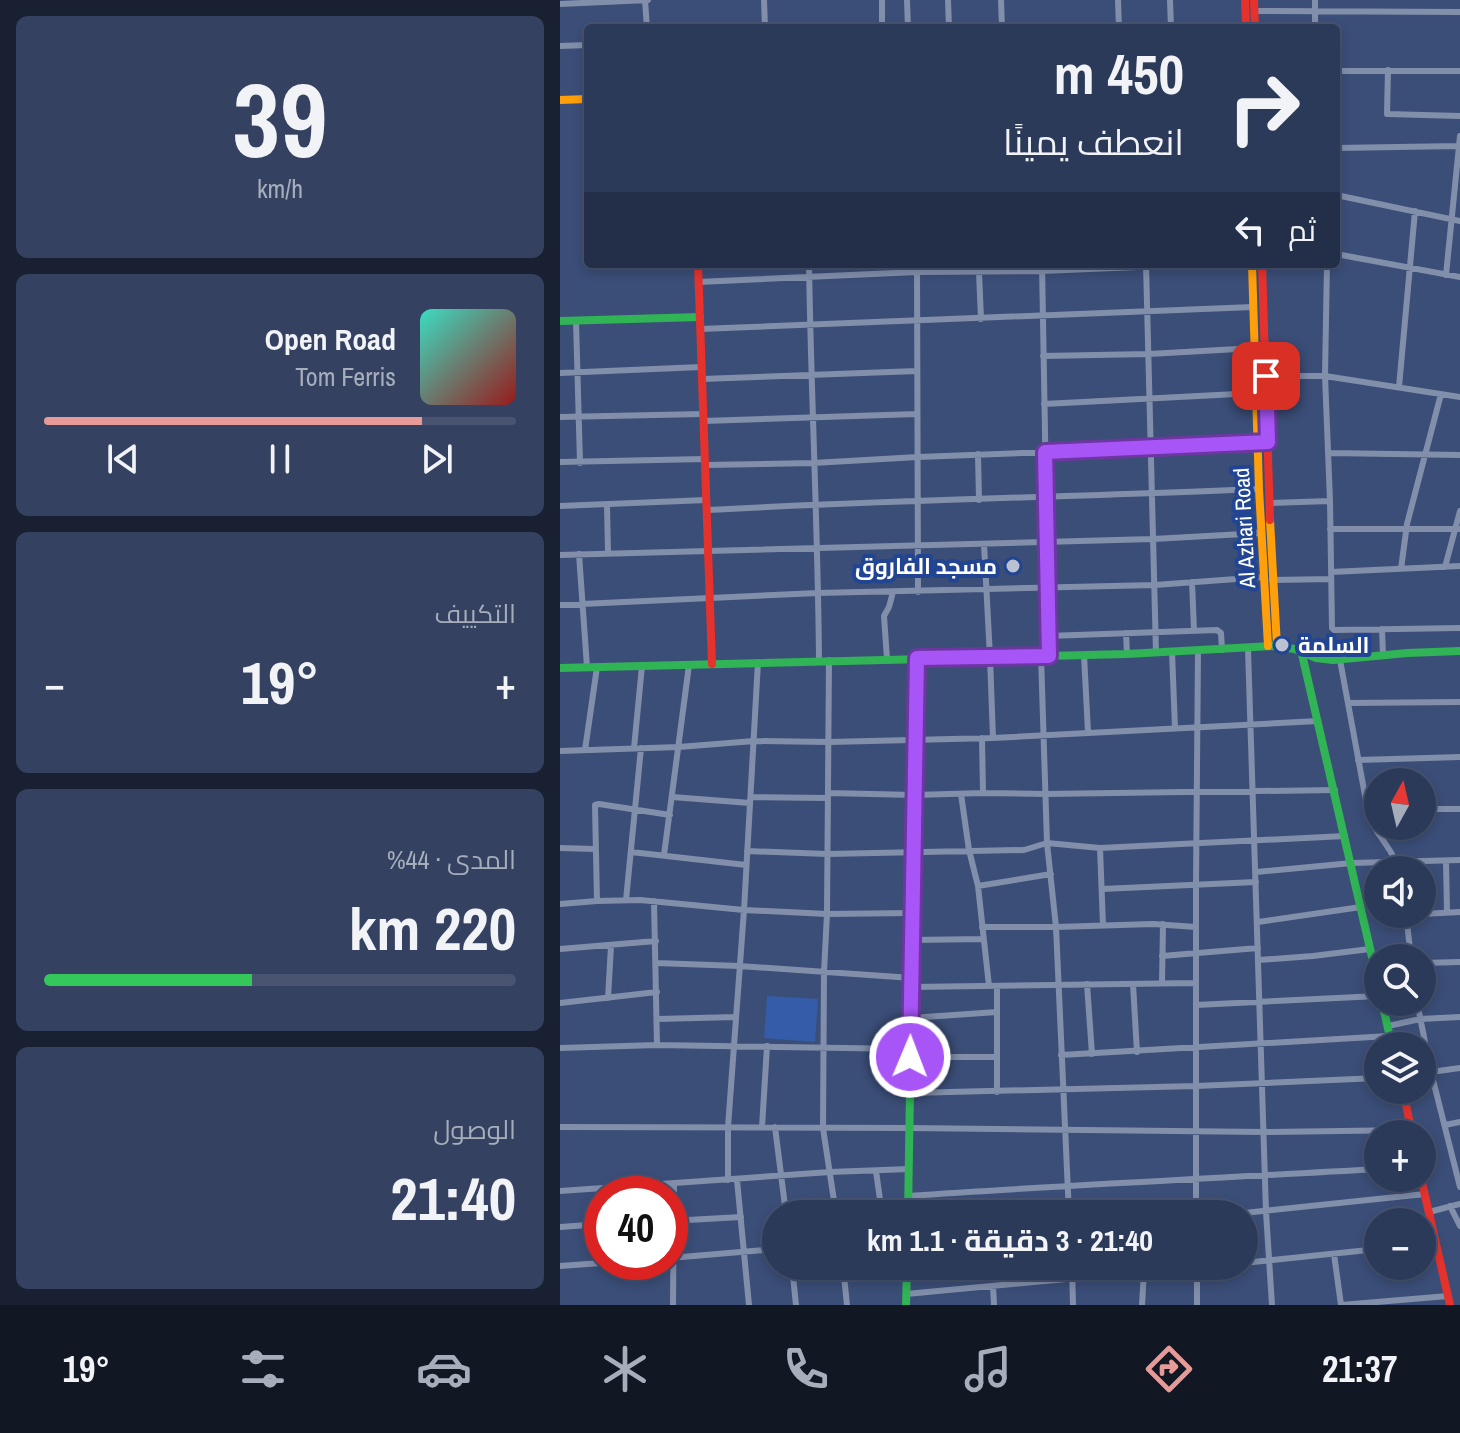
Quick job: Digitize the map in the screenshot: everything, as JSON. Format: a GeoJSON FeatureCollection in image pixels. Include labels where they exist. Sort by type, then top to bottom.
{"type":"FeatureCollection","features":[{"type":"Feature","properties":{"kind":"street"},"geometry":{"type":"LineString","coordinates":[[560,4],[646,0],[647,24]]}},
{"type":"Feature","properties":{"kind":"street"},"geometry":{"type":"LineString","coordinates":[[764,0],[765,24]]}},
{"type":"Feature","properties":{"kind":"street"},"geometry":{"type":"LineString","coordinates":[[882,0],[882,24]]}},
{"type":"Feature","properties":{"kind":"street"},"geometry":{"type":"LineString","coordinates":[[907,0],[908,24]]}},
{"type":"Feature","properties":{"kind":"street"},"geometry":{"type":"LineString","coordinates":[[948,0],[949,24]]}},
{"type":"Feature","properties":{"kind":"street"},"geometry":{"type":"LineString","coordinates":[[1001,0],[1002,24]]}},
{"type":"Feature","properties":{"kind":"street"},"geometry":{"type":"LineString","coordinates":[[1118,0],[1119,24]]}},
{"type":"Feature","properties":{"kind":"street"},"geometry":{"type":"LineString","coordinates":[[1170,0],[1171,24]]}},
{"type":"Feature","properties":{"kind":"street"},"geometry":{"type":"LineString","coordinates":[[1245,0],[1246,24]]}},
{"type":"Feature","properties":{"kind":"street"},"geometry":{"type":"LineString","coordinates":[[1254,0],[1255,24]]}},
{"type":"Feature","properties":{"kind":"street"},"geometry":{"type":"LineString","coordinates":[[1315,0],[1315,24]]}},
{"type":"Feature","properties":{"kind":"street"},"geometry":{"type":"LineString","coordinates":[[1383,0],[1384,11]]}},
{"type":"Feature","properties":{"kind":"street"},"geometry":{"type":"LineString","coordinates":[[1254,11],[1460,12]]}},
{"type":"Feature","properties":{"kind":"street"},"geometry":{"type":"LineString","coordinates":[[560,46],[584,45]]}},
{"type":"Feature","properties":{"kind":"street"},"geometry":{"type":"LineString","coordinates":[[1388,70],[1387,114],[1460,116]]}},
{"type":"Feature","properties":{"kind":"street"},"geometry":{"type":"LineString","coordinates":[[1340,71],[1460,71]]}},
{"type":"Feature","properties":{"kind":"street"},"geometry":{"type":"LineString","coordinates":[[560,100],[584,99]]}},
{"type":"Feature","properties":{"kind":"street"},"geometry":{"type":"LineString","coordinates":[[1446,275],[1456,220],[1460,136]]}},
{"type":"Feature","properties":{"kind":"street"},"geometry":{"type":"LineString","coordinates":[[1340,148],[1459,146]]}},
{"type":"Feature","properties":{"kind":"street"},"geometry":{"type":"LineString","coordinates":[[1340,196],[1456,220]]}},
{"type":"Feature","properties":{"kind":"street"},"geometry":{"type":"LineString","coordinates":[[1399,387],[1415,211]]}},
{"type":"Feature","properties":{"kind":"street"},"geometry":{"type":"LineString","coordinates":[[1340,255],[1460,277]]}},
{"type":"Feature","properties":{"kind":"street"},"geometry":{"type":"LineString","coordinates":[[698,268],[712,664]]}},
{"type":"Feature","properties":{"kind":"street"},"geometry":{"type":"LineString","coordinates":[[809,268],[818,593],[829,742],[823,1128],[834,1200]]}},
{"type":"Feature","properties":{"kind":"street"},"geometry":{"type":"LineString","coordinates":[[698,282],[917,268],[979,272],[1042,268],[1048,636],[1043,735],[1047,843],[1056,927],[1069,1200]]}},
{"type":"Feature","properties":{"kind":"street"},"geometry":{"type":"LineString","coordinates":[[917,268],[918,592]]}},
{"type":"Feature","properties":{"kind":"street"},"geometry":{"type":"LineString","coordinates":[[1146,268],[1156,653]]}},
{"type":"Feature","properties":{"kind":"street","name":"Al Azhari Road"},"geometry":{"type":"LineString","coordinates":[[1252,268],[1256,393],[1269,503],[1268,578],[1272,646]]}},
{"type":"Feature","properties":{"kind":"street","name":"Al Azhari Road"},"geometry":{"type":"LineString","coordinates":[[1262,268],[1266,376],[1259,489],[1268,578]]}},
{"type":"Feature","properties":{"kind":"street"},"geometry":{"type":"LineString","coordinates":[[1327,268],[1325,376],[1332,629],[1460,628]]}},
{"type":"Feature","properties":{"kind":"street"},"geometry":{"type":"LineString","coordinates":[[979,272],[981,319]]}},
{"type":"Feature","properties":{"kind":"street"},"geometry":{"type":"LineString","coordinates":[[700,329],[1253,307]]}},
{"type":"Feature","properties":{"kind":"street"},"geometry":{"type":"LineString","coordinates":[[560,321],[700,317]]}},
{"type":"Feature","properties":{"kind":"street"},"geometry":{"type":"LineString","coordinates":[[576,321],[580,463]]}},
{"type":"Feature","properties":{"kind":"street"},"geometry":{"type":"LineString","coordinates":[[1043,356],[1255,348]]}},
{"type":"Feature","properties":{"kind":"street"},"geometry":{"type":"LineString","coordinates":[[560,373],[701,367]]}},
{"type":"Feature","properties":{"kind":"street"},"geometry":{"type":"LineString","coordinates":[[702,379],[917,371]]}},
{"type":"Feature","properties":{"kind":"street"},"geometry":{"type":"LineString","coordinates":[[1266,376],[1325,376],[1460,397]]}},
{"type":"Feature","properties":{"kind":"street"},"geometry":{"type":"LineString","coordinates":[[1044,404],[1256,393]]}},
{"type":"Feature","properties":{"kind":"street"},"geometry":{"type":"LineString","coordinates":[[1401,569],[1406,529],[1441,394]]}},
{"type":"Feature","properties":{"kind":"street"},"geometry":{"type":"LineString","coordinates":[[560,417],[812,418],[917,414]]}},
{"type":"Feature","properties":{"kind":"street"},"geometry":{"type":"LineString","coordinates":[[560,462],[813,463],[1263,442]]}},
{"type":"Feature","properties":{"kind":"street"},"geometry":{"type":"LineString","coordinates":[[1328,453],[1460,455]]}},
{"type":"Feature","properties":{"kind":"street"},"geometry":{"type":"LineString","coordinates":[[978,454],[979,500]]}},
{"type":"Feature","properties":{"kind":"street"},"geometry":{"type":"LineString","coordinates":[[560,506],[918,502],[1259,489]]}},
{"type":"Feature","properties":{"kind":"street"},"geometry":{"type":"LineString","coordinates":[[1269,503],[1330,501]]}},
{"type":"Feature","properties":{"kind":"street"},"geometry":{"type":"LineString","coordinates":[[607,505],[608,552]]}},
{"type":"Feature","properties":{"kind":"street"},"geometry":{"type":"LineString","coordinates":[[1445,567],[1458,529],[1460,511]]}},
{"type":"Feature","properties":{"kind":"street"},"geometry":{"type":"LineString","coordinates":[[1330,529],[1458,529]]}},
{"type":"Feature","properties":{"kind":"street"},"geometry":{"type":"LineString","coordinates":[[560,555],[1153,539],[1262,533]]}},
{"type":"Feature","properties":{"kind":"street"},"geometry":{"type":"LineString","coordinates":[[984,544],[993,738]]}},
{"type":"Feature","properties":{"kind":"street"},"geometry":{"type":"LineString","coordinates":[[579,554],[582,605],[592,667],[585,750]]}},
{"type":"Feature","properties":{"kind":"street"},"geometry":{"type":"LineString","coordinates":[[560,605],[818,593],[1155,585],[1460,566]]}},
{"type":"Feature","properties":{"kind":"street"},"geometry":{"type":"LineString","coordinates":[[1192,582],[1194,630]]}},
{"type":"Feature","properties":{"kind":"street"},"geometry":{"type":"LineString","coordinates":[[887,659],[884,616],[893,592]]}},
{"type":"Feature","properties":{"kind":"street"},"geometry":{"type":"LineString","coordinates":[[1382,629],[1383,654]]}},
{"type":"Feature","properties":{"kind":"street"},"geometry":{"type":"LineString","coordinates":[[1048,636],[1219,630],[1222,650]]}},
{"type":"Feature","properties":{"kind":"street"},"geometry":{"type":"LineString","coordinates":[[1126,633],[1127,654]]}},
{"type":"Feature","properties":{"kind":"street"},"geometry":{"type":"LineString","coordinates":[[560,668],[1127,654],[1272,646],[1301,650],[1320,659],[1460,651],[1460,658]]}},
{"type":"Feature","properties":{"kind":"street"},"geometry":{"type":"LineString","coordinates":[[1248,649],[1266,1212],[1272,1305]]}},
{"type":"Feature","properties":{"kind":"street"},"geometry":{"type":"LineString","coordinates":[[1301,650],[1369,944]]}},
{"type":"Feature","properties":{"kind":"street"},"geometry":{"type":"LineString","coordinates":[[1196,1200],[1198,651]]}},
{"type":"Feature","properties":{"kind":"street"},"geometry":{"type":"LineString","coordinates":[[1172,652],[1175,728]]}},
{"type":"Feature","properties":{"kind":"street"},"geometry":{"type":"LineString","coordinates":[[1084,655],[1088,732]]}},
{"type":"Feature","properties":{"kind":"street"},"geometry":{"type":"LineString","coordinates":[[908,1200],[917,658]]}},
{"type":"Feature","properties":{"kind":"street"},"geometry":{"type":"LineString","coordinates":[[1340,660],[1364,791]]}},
{"type":"Feature","properties":{"kind":"street"},"geometry":{"type":"LineString","coordinates":[[728,1180],[728,1127],[758,662]]}},
{"type":"Feature","properties":{"kind":"street"},"geometry":{"type":"LineString","coordinates":[[664,855],[689,665]]}},
{"type":"Feature","properties":{"kind":"street"},"geometry":{"type":"LineString","coordinates":[[626,900],[636,811],[642,666]]}},
{"type":"Feature","properties":{"kind":"street"},"geometry":{"type":"LineString","coordinates":[[1348,703],[1460,702]]}},
{"type":"Feature","properties":{"kind":"street"},"geometry":{"type":"LineString","coordinates":[[560,751],[754,741],[993,738],[1318,721]]}},
{"type":"Feature","properties":{"kind":"street"},"geometry":{"type":"LineString","coordinates":[[982,738],[983,793]]}},
{"type":"Feature","properties":{"kind":"street"},"geometry":{"type":"LineString","coordinates":[[1358,760],[1460,757]]}},
{"type":"Feature","properties":{"kind":"street"},"geometry":{"type":"LineString","coordinates":[[672,797],[751,800],[983,793],[1335,790]]}},
{"type":"Feature","properties":{"kind":"street"},"geometry":{"type":"LineString","coordinates":[[961,794],[997,1012],[997,1092]]}},
{"type":"Feature","properties":{"kind":"street"},"geometry":{"type":"LineString","coordinates":[[597,901],[595,805],[670,815]]}},
{"type":"Feature","properties":{"kind":"street"},"geometry":{"type":"LineString","coordinates":[[1436,809],[1460,809]]}},
{"type":"Feature","properties":{"kind":"street"},"geometry":{"type":"LineString","coordinates":[[747,851],[827,854],[1024,850],[1047,843],[1100,848],[1345,836]]}},
{"type":"Feature","properties":{"kind":"street"},"geometry":{"type":"LineString","coordinates":[[560,848],[595,849]]}},
{"type":"Feature","properties":{"kind":"street"},"geometry":{"type":"LineString","coordinates":[[1100,848],[1103,925]]}},
{"type":"Feature","properties":{"kind":"street"},"geometry":{"type":"LineString","coordinates":[[631,852],[746,865]]}},
{"type":"Feature","properties":{"kind":"street"},"geometry":{"type":"LineString","coordinates":[[1436,861],[1460,860]]}},
{"type":"Feature","properties":{"kind":"street"},"geometry":{"type":"LineString","coordinates":[[1446,861],[1447,912]]}},
{"type":"Feature","properties":{"kind":"street"},"geometry":{"type":"LineString","coordinates":[[1256,872],[1364,862]]}},
{"type":"Feature","properties":{"kind":"street"},"geometry":{"type":"LineString","coordinates":[[978,886],[1051,874]]}},
{"type":"Feature","properties":{"kind":"street"},"geometry":{"type":"LineString","coordinates":[[1102,889],[1256,882]]}},
{"type":"Feature","properties":{"kind":"street"},"geometry":{"type":"LineString","coordinates":[[560,904],[626,900],[827,914],[913,913]]}},
{"type":"Feature","properties":{"kind":"street"},"geometry":{"type":"LineString","coordinates":[[654,901],[657,1045]]}},
{"type":"Feature","properties":{"kind":"street"},"geometry":{"type":"LineString","coordinates":[[1258,922],[1361,907]]}},
{"type":"Feature","properties":{"kind":"street"},"geometry":{"type":"LineString","coordinates":[[1436,913],[1460,912]]}},
{"type":"Feature","properties":{"kind":"street"},"geometry":{"type":"LineString","coordinates":[[982,927],[1163,924],[1196,927]]}},
{"type":"Feature","properties":{"kind":"street"},"geometry":{"type":"LineString","coordinates":[[1162,983],[1163,924]]}},
{"type":"Feature","properties":{"kind":"street"},"geometry":{"type":"LineString","coordinates":[[912,940],[983,939]]}},
{"type":"Feature","properties":{"kind":"street"},"geometry":{"type":"LineString","coordinates":[[560,949],[656,941]]}},
{"type":"Feature","properties":{"kind":"street"},"geometry":{"type":"LineString","coordinates":[[608,998],[611,946]]}},
{"type":"Feature","properties":{"kind":"street"},"geometry":{"type":"LineString","coordinates":[[1162,956],[1258,948]]}},
{"type":"Feature","properties":{"kind":"street"},"geometry":{"type":"LineString","coordinates":[[1259,960],[1364,950]]}},
{"type":"Feature","properties":{"kind":"street"},"geometry":{"type":"LineString","coordinates":[[1436,963],[1460,962]]}},
{"type":"Feature","properties":{"kind":"street"},"geometry":{"type":"LineString","coordinates":[[656,963],[739,966],[993,986],[1196,983]]}},
{"type":"Feature","properties":{"kind":"street"},"geometry":{"type":"LineString","coordinates":[[1087,984],[1092,1054]]}},
{"type":"Feature","properties":{"kind":"street"},"geometry":{"type":"LineString","coordinates":[[1133,984],[1137,1052]]}},
{"type":"Feature","properties":{"kind":"street"},"geometry":{"type":"LineString","coordinates":[[560,1003],[657,992]]}},
{"type":"Feature","properties":{"kind":"street"},"geometry":{"type":"LineString","coordinates":[[1196,1005],[1364,997]]}},
{"type":"Feature","properties":{"kind":"street"},"geometry":{"type":"LineString","coordinates":[[911,1018],[997,1012]]}},
{"type":"Feature","properties":{"kind":"street"},"geometry":{"type":"LineString","coordinates":[[1385,1016],[1388,1031]]}},
{"type":"Feature","properties":{"kind":"street"},"geometry":{"type":"LineString","coordinates":[[1419,1016],[1423,1032]]}},
{"type":"Feature","properties":{"kind":"street"},"geometry":{"type":"LineString","coordinates":[[657,1019],[736,1017]]}},
{"type":"Feature","properties":{"kind":"street"},"geometry":{"type":"LineString","coordinates":[[1061,1055],[1261,1043],[1388,1031],[1420,1019],[1460,1017]]}},
{"type":"Feature","properties":{"kind":"street"},"geometry":{"type":"LineString","coordinates":[[560,1048],[734,1045],[996,1057]]}},
{"type":"Feature","properties":{"kind":"street"},"geometry":{"type":"LineString","coordinates":[[762,1127],[767,1046]]}},
{"type":"Feature","properties":{"kind":"street"},"geometry":{"type":"LineString","coordinates":[[1436,1071],[1460,1068]]}},
{"type":"Feature","properties":{"kind":"street"},"geometry":{"type":"LineString","coordinates":[[910,1093],[1364,1079]]}},
{"type":"Feature","properties":{"kind":"street"},"geometry":{"type":"LineString","coordinates":[[1436,1091],[1460,1187]]}},
{"type":"Feature","properties":{"kind":"street"},"geometry":{"type":"LineString","coordinates":[[1445,1125],[1460,1122]]}},
{"type":"Feature","properties":{"kind":"street"},"geometry":{"type":"LineString","coordinates":[[560,1127],[1364,1132]]}},
{"type":"Feature","properties":{"kind":"street"},"geometry":{"type":"LineString","coordinates":[[775,1127],[784,1200]]}},
{"type":"Feature","properties":{"kind":"street"},"geometry":{"type":"LineString","coordinates":[[688,1182],[909,1169]]}},
{"type":"Feature","properties":{"kind":"street"},"geometry":{"type":"LineString","coordinates":[[908,1196],[1364,1170]]}},
{"type":"Feature","properties":{"kind":"street"},"geometry":{"type":"LineString","coordinates":[[876,1171],[880,1200]]}},
{"type":"Feature","properties":{"kind":"street"},"geometry":{"type":"LineString","coordinates":[[737,1180],[749,1305]]}},
{"type":"Feature","properties":{"kind":"street"},"geometry":{"type":"LineString","coordinates":[[560,1191],[584,1191]]}},
{"type":"Feature","properties":{"kind":"street"},"geometry":{"type":"LineString","coordinates":[[1258,1213],[1425,1194],[1428,1208]]}},
{"type":"Feature","properties":{"kind":"street"},"geometry":{"type":"LineString","coordinates":[[1436,1210],[1460,1204]]}},
{"type":"Feature","properties":{"kind":"street"},"geometry":{"type":"LineString","coordinates":[[1450,1206],[1460,1226]]}},
{"type":"Feature","properties":{"kind":"street"},"geometry":{"type":"LineString","coordinates":[[688,1220],[741,1217]]}},
{"type":"Feature","properties":{"kind":"street"},"geometry":{"type":"LineString","coordinates":[[560,1227],[584,1225]]}},
{"type":"Feature","properties":{"kind":"street"},"geometry":{"type":"LineString","coordinates":[[1334,1254],[1341,1305],[1437,1297],[1449,1300],[1436,1243]]}},
{"type":"Feature","properties":{"kind":"street"},"geometry":{"type":"LineString","coordinates":[[688,1257],[762,1250]]}},
{"type":"Feature","properties":{"kind":"street"},"geometry":{"type":"LineString","coordinates":[[1258,1261],[1364,1251]]}},
{"type":"Feature","properties":{"kind":"street"},"geometry":{"type":"LineString","coordinates":[[560,1266],[584,1264]]}},
{"type":"Feature","properties":{"kind":"street"},"geometry":{"type":"LineString","coordinates":[[672,1280],[673,1305]]}},
{"type":"Feature","properties":{"kind":"street"},"geometry":{"type":"LineString","coordinates":[[793,1280],[796,1305]]}},
{"type":"Feature","properties":{"kind":"street"},"geometry":{"type":"LineString","coordinates":[[844,1280],[847,1305]]}},
{"type":"Feature","properties":{"kind":"street"},"geometry":{"type":"LineString","coordinates":[[906,1280],[906,1305]]}},
{"type":"Feature","properties":{"kind":"street"},"geometry":{"type":"LineString","coordinates":[[906,1294],[1052,1280]]}},
{"type":"Feature","properties":{"kind":"street"},"geometry":{"type":"LineString","coordinates":[[1072,1280],[1073,1305]]}},
{"type":"Feature","properties":{"kind":"street"},"geometry":{"type":"LineString","coordinates":[[1142,1305],[1143,1280]]}},
{"type":"Feature","properties":{"kind":"street"},"geometry":{"type":"LineString","coordinates":[[1197,1280],[1197,1305]]}},
{"type":"Feature","properties":{"kind":"street"},"geometry":{"type":"LineString","coordinates":[[993,1286],[994,1305]]}},
{"type":"Feature","properties":{"kind":"street"},"geometry":{"type":"LineString","coordinates":[[1437,1297],[1439,1305]]}},
{"type":"Feature","properties":{"kind":"shaded area"},"geometry":{"type":"Polygon","coordinates":[[[767,996],[818,999],[815,1042],[764,1038],[767,996]]]}},
{"type":"Feature","properties":{"kind":"traffic: fast"},"geometry":{"type":"LineString","coordinates":[[560,321],[700,317]]}},
{"type":"Feature","properties":{"kind":"traffic: fast"},"geometry":{"type":"LineString","coordinates":[[560,668],[1127,654],[1273,646],[1333,660],[1460,651]]}},
{"type":"Feature","properties":{"kind":"traffic: fast"},"geometry":{"type":"LineString","coordinates":[[1301,650],[1369,944]]}},
{"type":"Feature","properties":{"kind":"traffic: fast"},"geometry":{"type":"LineString","coordinates":[[908,1200],[917,658]]}},
{"type":"Feature","properties":{"kind":"traffic: fast"},"geometry":{"type":"LineString","coordinates":[[1385,1016],[1389,1032]]}},
{"type":"Feature","properties":{"kind":"traffic: fast"},"geometry":{"type":"LineString","coordinates":[[906,1305],[907,1280]]}},
{"type":"Feature","properties":{"kind":"traffic: slow"},"geometry":{"type":"LineString","coordinates":[[560,100],[584,99]]}},
{"type":"Feature","properties":{"kind":"traffic: slow"},"geometry":{"type":"LineString","coordinates":[[1252,268],[1259,489],[1268,646]]}},
{"type":"Feature","properties":{"kind":"traffic: slow"},"geometry":{"type":"LineString","coordinates":[[1270,520],[1277,646]]}},
{"type":"Feature","properties":{"kind":"traffic: jam"},"geometry":{"type":"LineString","coordinates":[[1245,0],[1246,24]]}},
{"type":"Feature","properties":{"kind":"traffic: jam"},"geometry":{"type":"LineString","coordinates":[[1254,0],[1255,24]]}},
{"type":"Feature","properties":{"kind":"traffic: jam"},"geometry":{"type":"LineString","coordinates":[[698,268],[712,664]]}},
{"type":"Feature","properties":{"kind":"traffic: jam"},"geometry":{"type":"LineString","coordinates":[[1262,268],[1270,520]]}},
{"type":"Feature","properties":{"kind":"traffic: jam"},"geometry":{"type":"LineString","coordinates":[[1406,1104],[1409,1120]]}},
{"type":"Feature","properties":{"kind":"traffic: jam"},"geometry":{"type":"LineString","coordinates":[[1424,1192],[1450,1305]]}},
{"type":"Feature","properties":{"kind":"place","name":"مسجد الفاروق"},"geometry":{"type":"Point","coordinates":[1013,566]}},
{"type":"Feature","properties":{"kind":"place","name":"السلمة"},"geometry":{"type":"Point","coordinates":[1282,645]}},
{"type":"Feature","properties":{"kind":"route"},"geometry":{"type":"LineString","coordinates":[[910,1057],[917,658],[1049,656],[1045,452],[1268,442],[1266,376]]}}]}
